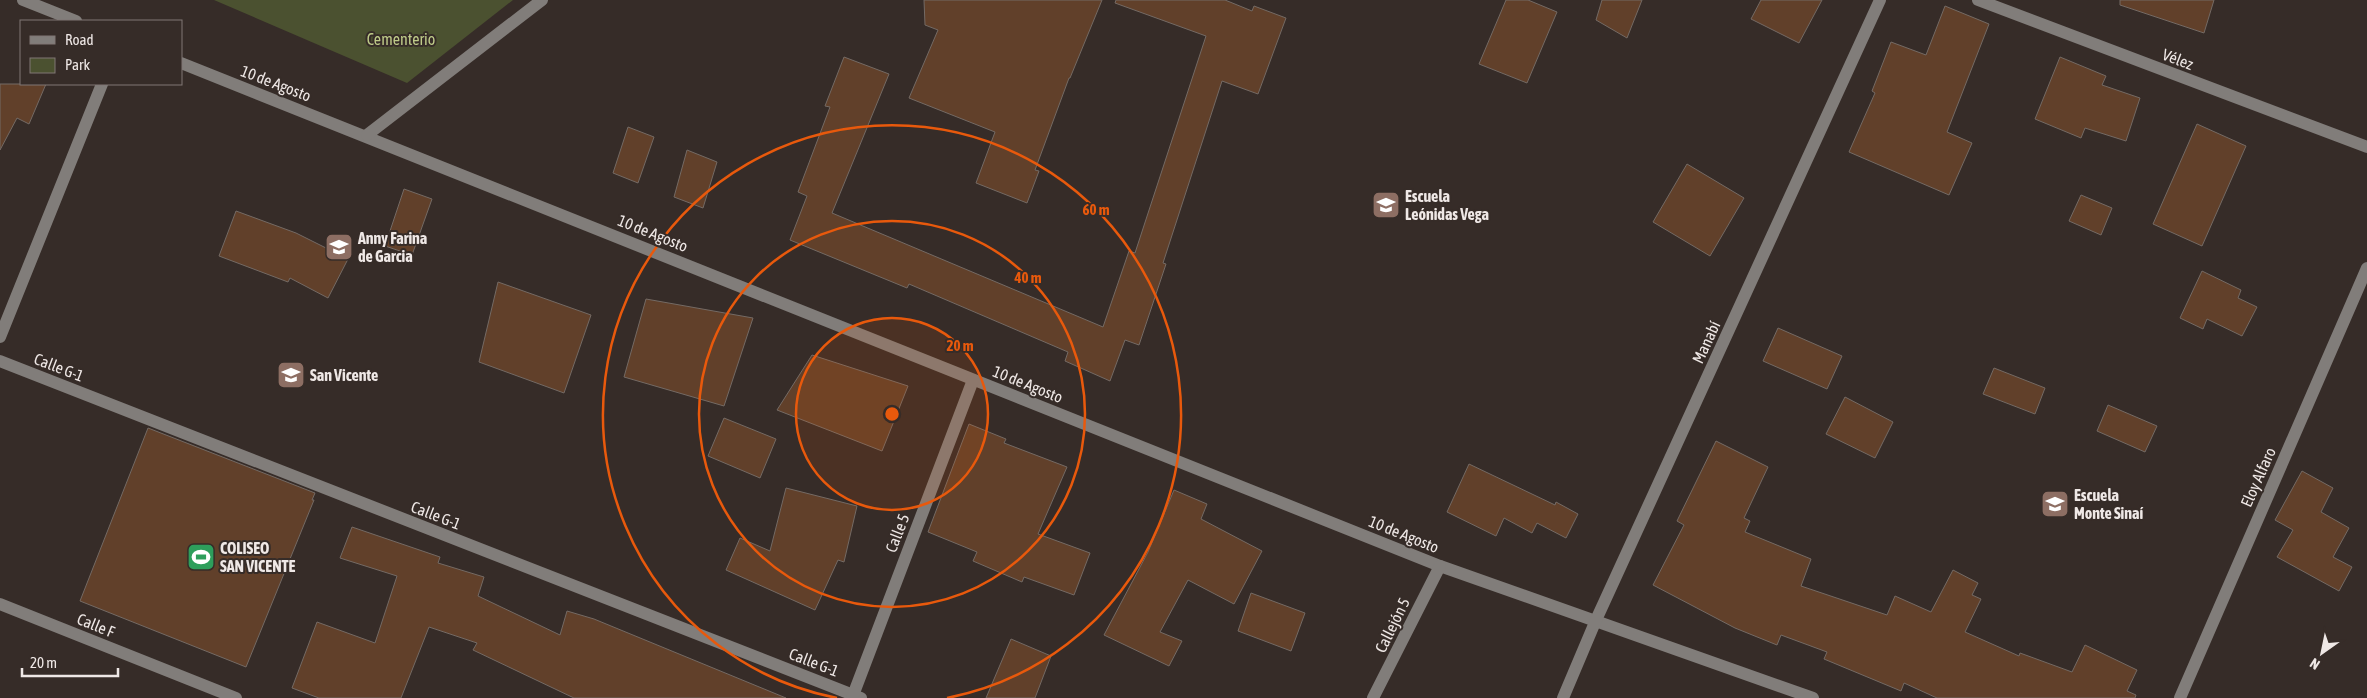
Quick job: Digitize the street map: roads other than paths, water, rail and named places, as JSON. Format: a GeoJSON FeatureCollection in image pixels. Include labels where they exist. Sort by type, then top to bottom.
{"type":"FeatureCollection","features":[{"type":"Feature","properties":{"kind":"street"},"geometry":{"type":"LineString","coordinates":[[23,0],[73,20]]}},
{"type":"Feature","properties":{"kind":"street"},"geometry":{"type":"LineString","coordinates":[[367,135],[542,0]]}},
{"type":"Feature","properties":{"kind":"street","name":"Manabí"},"geometry":{"type":"LineString","coordinates":[[1563,698],[1596,620],[1880,0]]}},
{"type":"Feature","properties":{"kind":"street","name":"Vélez"},"geometry":{"type":"LineString","coordinates":[[1978,0],[2367,147]]}},
{"type":"Feature","properties":{"kind":"street","name":"10 de Agosto"},"geometry":{"type":"LineString","coordinates":[[182,63],[367,135],[1440,566],[1813,698]]}},
{"type":"Feature","properties":{"kind":"street"},"geometry":{"type":"LineString","coordinates":[[0,337],[102,85]]}},
{"type":"Feature","properties":{"kind":"street","name":"Eloy Alfaro"},"geometry":{"type":"LineString","coordinates":[[2180,698],[2367,268]]}},
{"type":"Feature","properties":{"kind":"street","name":"Calle G-1"},"geometry":{"type":"LineString","coordinates":[[0,361],[855,697]]}},
{"type":"Feature","properties":{"kind":"street","name":"Calle 5"},"geometry":{"type":"LineString","coordinates":[[855,697],[973,380]]}},
{"type":"Feature","properties":{"kind":"street","name":"Callejón 5"},"geometry":{"type":"LineString","coordinates":[[1373,698],[1440,566]]}},
{"type":"Feature","properties":{"kind":"street","name":"Calle F"},"geometry":{"type":"LineString","coordinates":[[0,604],[236,698]]}},
{"type":"Feature","properties":{"kind":"place","name":"Escuela Leónidas Vega"},"geometry":{"type":"Point","coordinates":[1386,205]}},
{"type":"Feature","properties":{"kind":"place","name":"Anny Farina de Garcia"},"geometry":{"type":"Point","coordinates":[339,247]}},
{"type":"Feature","properties":{"kind":"place","name":"San Vicente"},"geometry":{"type":"Point","coordinates":[291,375]}},
{"type":"Feature","properties":{"kind":"place","name":"Escuela Monte Sinaí"},"geometry":{"type":"Point","coordinates":[2055,504]}},
{"type":"Feature","properties":{"kind":"place","name":"COLISEO SAN VICENTE"},"geometry":{"type":"Point","coordinates":[201,557]}},
{"type":"Feature","properties":{"kind":"park label","name":"Cementerio"},"geometry":{"type":"Point","coordinates":[401,39]}}]}
